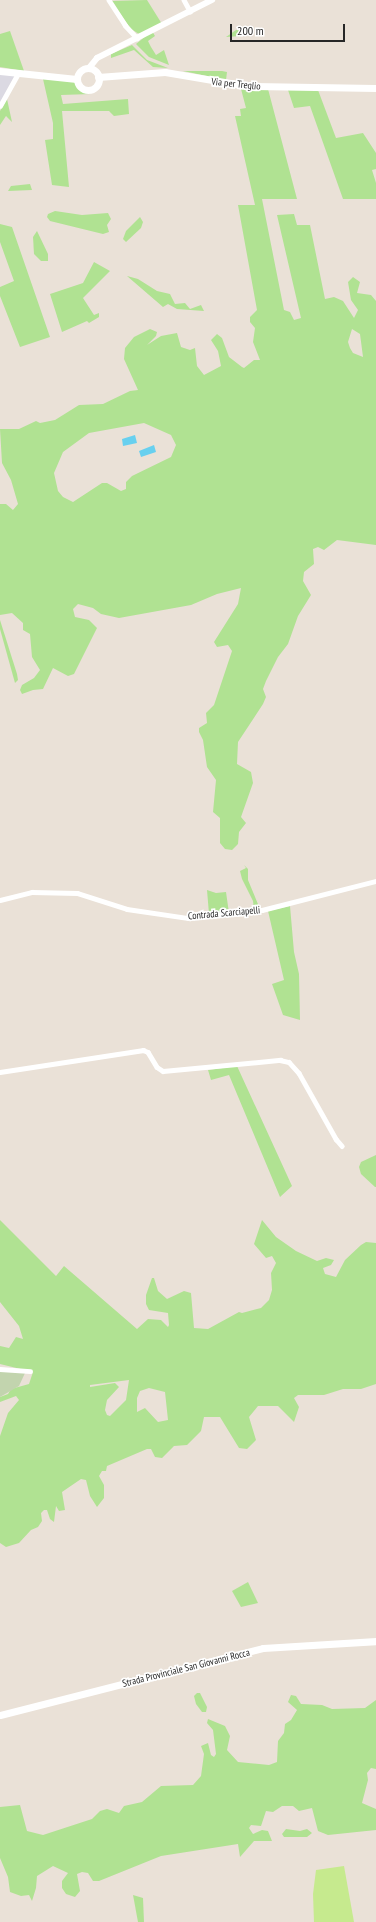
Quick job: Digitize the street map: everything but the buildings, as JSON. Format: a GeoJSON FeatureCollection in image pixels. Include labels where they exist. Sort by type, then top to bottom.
{"type":"FeatureCollection","features":[{"type":"Feature","properties":{"kind":"main road"},"geometry":{"type":"LineString","coordinates":[[89,68],[98,77],[96,86],[87,90],[81,88],[77,79],[82,70],[89,68]]}},
{"type":"Feature","properties":{"kind":"main road"},"geometry":{"type":"LineString","coordinates":[[0,71],[77,79]]}},
{"type":"Feature","properties":{"kind":"main road","name":"Via per Treglio"},"geometry":{"type":"LineString","coordinates":[[98,77],[165,72],[248,86],[376,88]]}},
{"type":"Feature","properties":{"kind":"main road","name":"Strada Provinciale San Giovanni Rocca"},"geometry":{"type":"LineString","coordinates":[[0,1715],[263,1648],[376,1641]]}},
{"type":"Feature","properties":{"kind":"street"},"geometry":{"type":"LineString","coordinates":[[109,0],[134,39]]}},
{"type":"Feature","properties":{"kind":"street"},"geometry":{"type":"LineString","coordinates":[[184,0],[190,11]]}},
{"type":"Feature","properties":{"kind":"street"},"geometry":{"type":"LineString","coordinates":[[89,68],[93,61],[212,0]]}},
{"type":"Feature","properties":{"kind":"street"},"geometry":{"type":"LineString","coordinates":[[0,106],[18,73]]}},
{"type":"Feature","properties":{"kind":"street","name":"Contrada Scarciapelli"},"geometry":{"type":"LineString","coordinates":[[0,900],[32,892],[77,893],[127,909],[188,918],[262,910],[376,881]]}},
{"type":"Feature","properties":{"kind":"street"},"geometry":{"type":"LineString","coordinates":[[0,1072],[143,1050],[148,1052],[157,1066],[169,1072],[280,1060],[289,1062],[299,1073],[342,1146]]}},
{"type":"Feature","properties":{"kind":"street"},"geometry":{"type":"LineString","coordinates":[[1,1369],[30,1371]]}},
{"type":"Feature","properties":{"kind":"shaded area"},"geometry":{"type":"Polygon","coordinates":[[[0,73],[15,75],[0,103],[0,73]]]}},
{"type":"Feature","properties":{"kind":"green space"},"geometry":{"type":"Polygon","coordinates":[[[147,0],[162,24],[139,34],[131,29],[111,1],[147,0]]]}},
{"type":"Feature","properties":{"kind":"green space"},"geometry":{"type":"Polygon","coordinates":[[[236,30],[243,30],[245,34],[241,36],[226,37],[236,30]]]}},
{"type":"Feature","properties":{"kind":"green space"},"geometry":{"type":"Polygon","coordinates":[[[10,31],[24,71],[0,67],[0,34],[10,31]]]}},
{"type":"Feature","properties":{"kind":"green space"},"geometry":{"type":"Polygon","coordinates":[[[152,31],[155,36],[148,41],[151,47],[156,55],[164,50],[169,65],[149,57],[136,44],[152,31]]]}},
{"type":"Feature","properties":{"kind":"green space"},"geometry":{"type":"Polygon","coordinates":[[[132,45],[147,60],[168,68],[153,67],[134,50],[111,58],[111,54],[132,45]]]}},
{"type":"Feature","properties":{"kind":"green space"},"geometry":{"type":"Polygon","coordinates":[[[183,71],[222,71],[227,72],[226,80],[183,71]]]}},
{"type":"Feature","properties":{"kind":"green space"},"geometry":{"type":"Polygon","coordinates":[[[67,78],[75,82],[79,89],[91,94],[61,95],[63,104],[128,99],[129,114],[114,116],[109,111],[62,111],[69,187],[52,185],[45,140],[53,139],[53,123],[43,79],[67,78]]]}},
{"type":"Feature","properties":{"kind":"green space"},"geometry":{"type":"Polygon","coordinates":[[[241,89],[268,89],[297,199],[262,199],[284,310],[290,312],[294,320],[301,318],[277,215],[294,214],[297,225],[310,225],[325,299],[334,297],[343,301],[354,318],[358,310],[351,300],[348,282],[353,277],[360,282],[357,293],[371,295],[376,301],[376,545],[337,540],[324,550],[318,547],[313,549],[314,564],[304,572],[303,581],[311,595],[298,616],[288,644],[278,657],[266,681],[263,689],[266,697],[263,704],[238,742],[237,764],[251,772],[253,783],[241,817],[246,823],[239,832],[238,844],[232,850],[225,849],[220,843],[220,818],[213,812],[216,780],[207,767],[203,740],[199,732],[199,728],[207,723],[206,713],[214,705],[232,651],[228,645],[217,647],[214,642],[238,604],[241,588],[217,594],[191,605],[119,618],[101,614],[93,608],[78,604],[73,609],[75,617],[89,620],[97,628],[74,674],[68,676],[53,668],[43,689],[33,690],[22,694],[20,690],[22,685],[34,678],[40,670],[32,657],[30,634],[23,630],[23,623],[12,613],[0,615],[0,504],[6,504],[13,510],[18,504],[11,480],[2,463],[0,429],[19,429],[36,421],[40,423],[55,420],[79,405],[103,404],[130,391],[138,390],[124,359],[125,348],[134,337],[150,329],[157,332],[156,336],[147,345],[161,336],[177,333],[181,347],[190,350],[195,348],[197,366],[204,375],[221,366],[218,351],[211,340],[217,334],[222,338],[229,357],[242,367],[244,368],[254,360],[260,360],[253,342],[255,328],[250,322],[250,317],[257,310],[238,205],[255,205],[235,116],[241,116],[240,109],[246,108],[241,89]],[[352,329],[348,342],[350,348],[353,353],[363,357],[360,334],[352,329]],[[144,423],[89,433],[63,452],[54,473],[58,491],[63,497],[73,502],[102,483],[107,483],[121,491],[126,489],[126,482],[132,476],[171,457],[176,445],[171,435],[144,423]]]}},
{"type":"Feature","properties":{"kind":"green space"},"geometry":{"type":"Polygon","coordinates":[[[288,90],[318,90],[336,138],[363,133],[376,153],[376,169],[372,170],[376,183],[376,199],[343,199],[310,106],[294,108],[288,90]]]}},
{"type":"Feature","properties":{"kind":"green space"},"geometry":{"type":"Polygon","coordinates":[[[7,99],[12,122],[6,116],[0,125],[0,111],[7,99]]]}},
{"type":"Feature","properties":{"kind":"green space"},"geometry":{"type":"Polygon","coordinates":[[[30,184],[32,190],[8,191],[11,186],[30,184]]]}},
{"type":"Feature","properties":{"kind":"green space"},"geometry":{"type":"Polygon","coordinates":[[[55,211],[82,215],[108,213],[111,219],[107,225],[109,232],[103,234],[50,221],[47,217],[48,214],[55,211]]]}},
{"type":"Feature","properties":{"kind":"green space"},"geometry":{"type":"Polygon","coordinates":[[[140,217],[143,222],[141,228],[126,242],[123,239],[126,231],[140,217]]]}},
{"type":"Feature","properties":{"kind":"green space"},"geometry":{"type":"Polygon","coordinates":[[[0,224],[12,227],[50,337],[20,347],[0,296],[0,287],[14,281],[0,242],[0,224]]]}},
{"type":"Feature","properties":{"kind":"green space"},"geometry":{"type":"Polygon","coordinates":[[[37,231],[48,254],[48,261],[41,261],[34,254],[33,237],[37,231]]]}},
{"type":"Feature","properties":{"kind":"green space"},"geometry":{"type":"Polygon","coordinates":[[[94,262],[110,271],[83,298],[94,315],[99,313],[99,317],[89,323],[87,321],[62,332],[50,294],[83,283],[94,262]]]}},
{"type":"Feature","properties":{"kind":"green space"},"geometry":{"type":"Polygon","coordinates":[[[127,276],[138,279],[157,291],[170,294],[175,304],[185,303],[190,309],[201,305],[204,311],[177,309],[168,304],[163,307],[127,276]]]}},
{"type":"Feature","properties":{"kind":"green space"},"geometry":{"type":"Polygon","coordinates":[[[0,620],[17,674],[18,680],[15,683],[0,629],[0,620]]]}},
{"type":"Feature","properties":{"kind":"green space"},"geometry":{"type":"Polygon","coordinates":[[[244,865],[248,869],[248,880],[260,909],[254,910],[253,901],[242,879],[240,871],[246,868],[244,865]]]}},
{"type":"Feature","properties":{"kind":"green space"},"geometry":{"type":"Polygon","coordinates":[[[207,890],[216,893],[226,892],[229,913],[209,914],[207,890]]]}},
{"type":"Feature","properties":{"kind":"green space"},"geometry":{"type":"Polygon","coordinates":[[[290,906],[294,952],[299,974],[300,1020],[283,1015],[272,984],[284,980],[268,911],[290,906]]]}},
{"type":"Feature","properties":{"kind":"green space"},"geometry":{"type":"Polygon","coordinates":[[[237,1066],[292,1186],[280,1197],[229,1075],[211,1080],[208,1070],[237,1066]]]}},
{"type":"Feature","properties":{"kind":"green space"},"geometry":{"type":"Polygon","coordinates":[[[376,1155],[375,1187],[361,1174],[359,1167],[361,1162],[376,1155]]]}},
{"type":"Feature","properties":{"kind":"green space"},"geometry":{"type":"Polygon","coordinates":[[[0,1220],[56,1276],[64,1266],[137,1329],[148,1319],[161,1320],[168,1327],[169,1325],[168,1313],[149,1310],[146,1304],[146,1295],[152,1278],[154,1278],[158,1291],[167,1299],[184,1291],[191,1293],[194,1328],[208,1329],[239,1312],[242,1313],[261,1308],[269,1300],[272,1290],[271,1273],[276,1263],[272,1256],[266,1258],[254,1244],[262,1220],[276,1237],[296,1251],[317,1261],[326,1258],[334,1260],[331,1265],[323,1268],[325,1274],[336,1277],[345,1260],[361,1245],[366,1242],[376,1243],[376,1384],[361,1389],[343,1389],[324,1395],[298,1395],[294,1398],[299,1407],[294,1422],[278,1406],[258,1406],[249,1417],[256,1440],[247,1449],[239,1448],[220,1417],[204,1417],[201,1431],[187,1445],[174,1446],[162,1458],[155,1457],[151,1449],[147,1449],[107,1466],[106,1471],[102,1471],[99,1476],[104,1485],[104,1498],[97,1507],[90,1496],[86,1480],[81,1479],[62,1492],[65,1510],[59,1511],[56,1506],[54,1522],[50,1519],[47,1510],[44,1510],[41,1513],[42,1521],[38,1527],[31,1530],[19,1543],[6,1547],[0,1543],[0,1436],[8,1413],[19,1400],[16,1396],[0,1402],[0,1397],[8,1394],[11,1389],[29,1384],[33,1372],[0,1364],[0,1346],[9,1348],[16,1337],[23,1339],[19,1326],[0,1302],[0,1220]],[[129,1380],[90,1385],[90,1387],[115,1383],[119,1387],[107,1400],[105,1410],[107,1415],[110,1416],[126,1400],[129,1380]],[[149,1388],[140,1391],[137,1398],[137,1412],[145,1408],[158,1422],[168,1420],[165,1392],[149,1388]]]}},
{"type":"Feature","properties":{"kind":"green space"},"geometry":{"type":"Polygon","coordinates":[[[0,1371],[25,1373],[19,1386],[0,1397],[0,1371]]]}},
{"type":"Feature","properties":{"kind":"green space"},"geometry":{"type":"Polygon","coordinates":[[[248,1582],[258,1603],[241,1607],[232,1591],[248,1582]]]}},
{"type":"Feature","properties":{"kind":"green space"},"geometry":{"type":"Polygon","coordinates":[[[197,1693],[200,1693],[207,1707],[206,1712],[202,1712],[196,1704],[194,1696],[197,1693]]]}},
{"type":"Feature","properties":{"kind":"green space"},"geometry":{"type":"Polygon","coordinates":[[[291,1695],[296,1696],[301,1704],[322,1705],[332,1709],[365,1708],[376,1700],[376,1769],[371,1768],[367,1773],[368,1780],[362,1803],[376,1809],[376,1830],[328,1835],[318,1831],[312,1808],[299,1811],[293,1806],[282,1806],[273,1812],[266,1811],[261,1826],[251,1825],[249,1828],[253,1834],[262,1830],[268,1831],[272,1841],[254,1841],[240,1857],[238,1844],[161,1856],[99,1881],[93,1881],[88,1873],[82,1872],[77,1874],[80,1891],[75,1897],[66,1894],[62,1888],[62,1881],[68,1873],[53,1866],[37,1876],[36,1888],[32,1901],[29,1895],[21,1896],[10,1892],[8,1877],[0,1858],[0,1807],[20,1805],[27,1831],[43,1835],[92,1819],[100,1811],[107,1809],[119,1813],[124,1806],[142,1802],[161,1786],[193,1785],[201,1776],[204,1754],[201,1746],[208,1743],[211,1755],[214,1757],[216,1754],[213,1730],[207,1723],[208,1719],[225,1726],[230,1736],[227,1750],[238,1762],[269,1765],[277,1762],[278,1741],[284,1733],[285,1724],[291,1720],[297,1710],[288,1702],[291,1695]]]}},
{"type":"Feature","properties":{"kind":"green space"},"geometry":{"type":"Polygon","coordinates":[[[286,1829],[300,1831],[307,1829],[312,1833],[307,1837],[284,1837],[282,1834],[286,1829]]]}},
{"type":"Feature","properties":{"kind":"green space"},"geometry":{"type":"Polygon","coordinates":[[[344,1866],[354,1922],[314,1922],[313,1894],[316,1870],[344,1866]]]}},
{"type":"Feature","properties":{"kind":"green space"},"geometry":{"type":"Polygon","coordinates":[[[133,1895],[143,1898],[144,1922],[138,1922],[133,1895]]]}},
{"type":"Feature","properties":{"kind":"water"},"geometry":{"type":"Polygon","coordinates":[[[135,435],[137,443],[123,446],[122,439],[135,435]]]}},
{"type":"Feature","properties":{"kind":"water"},"geometry":{"type":"Polygon","coordinates":[[[154,445],[156,452],[141,457],[139,451],[154,445]]]}}]}
